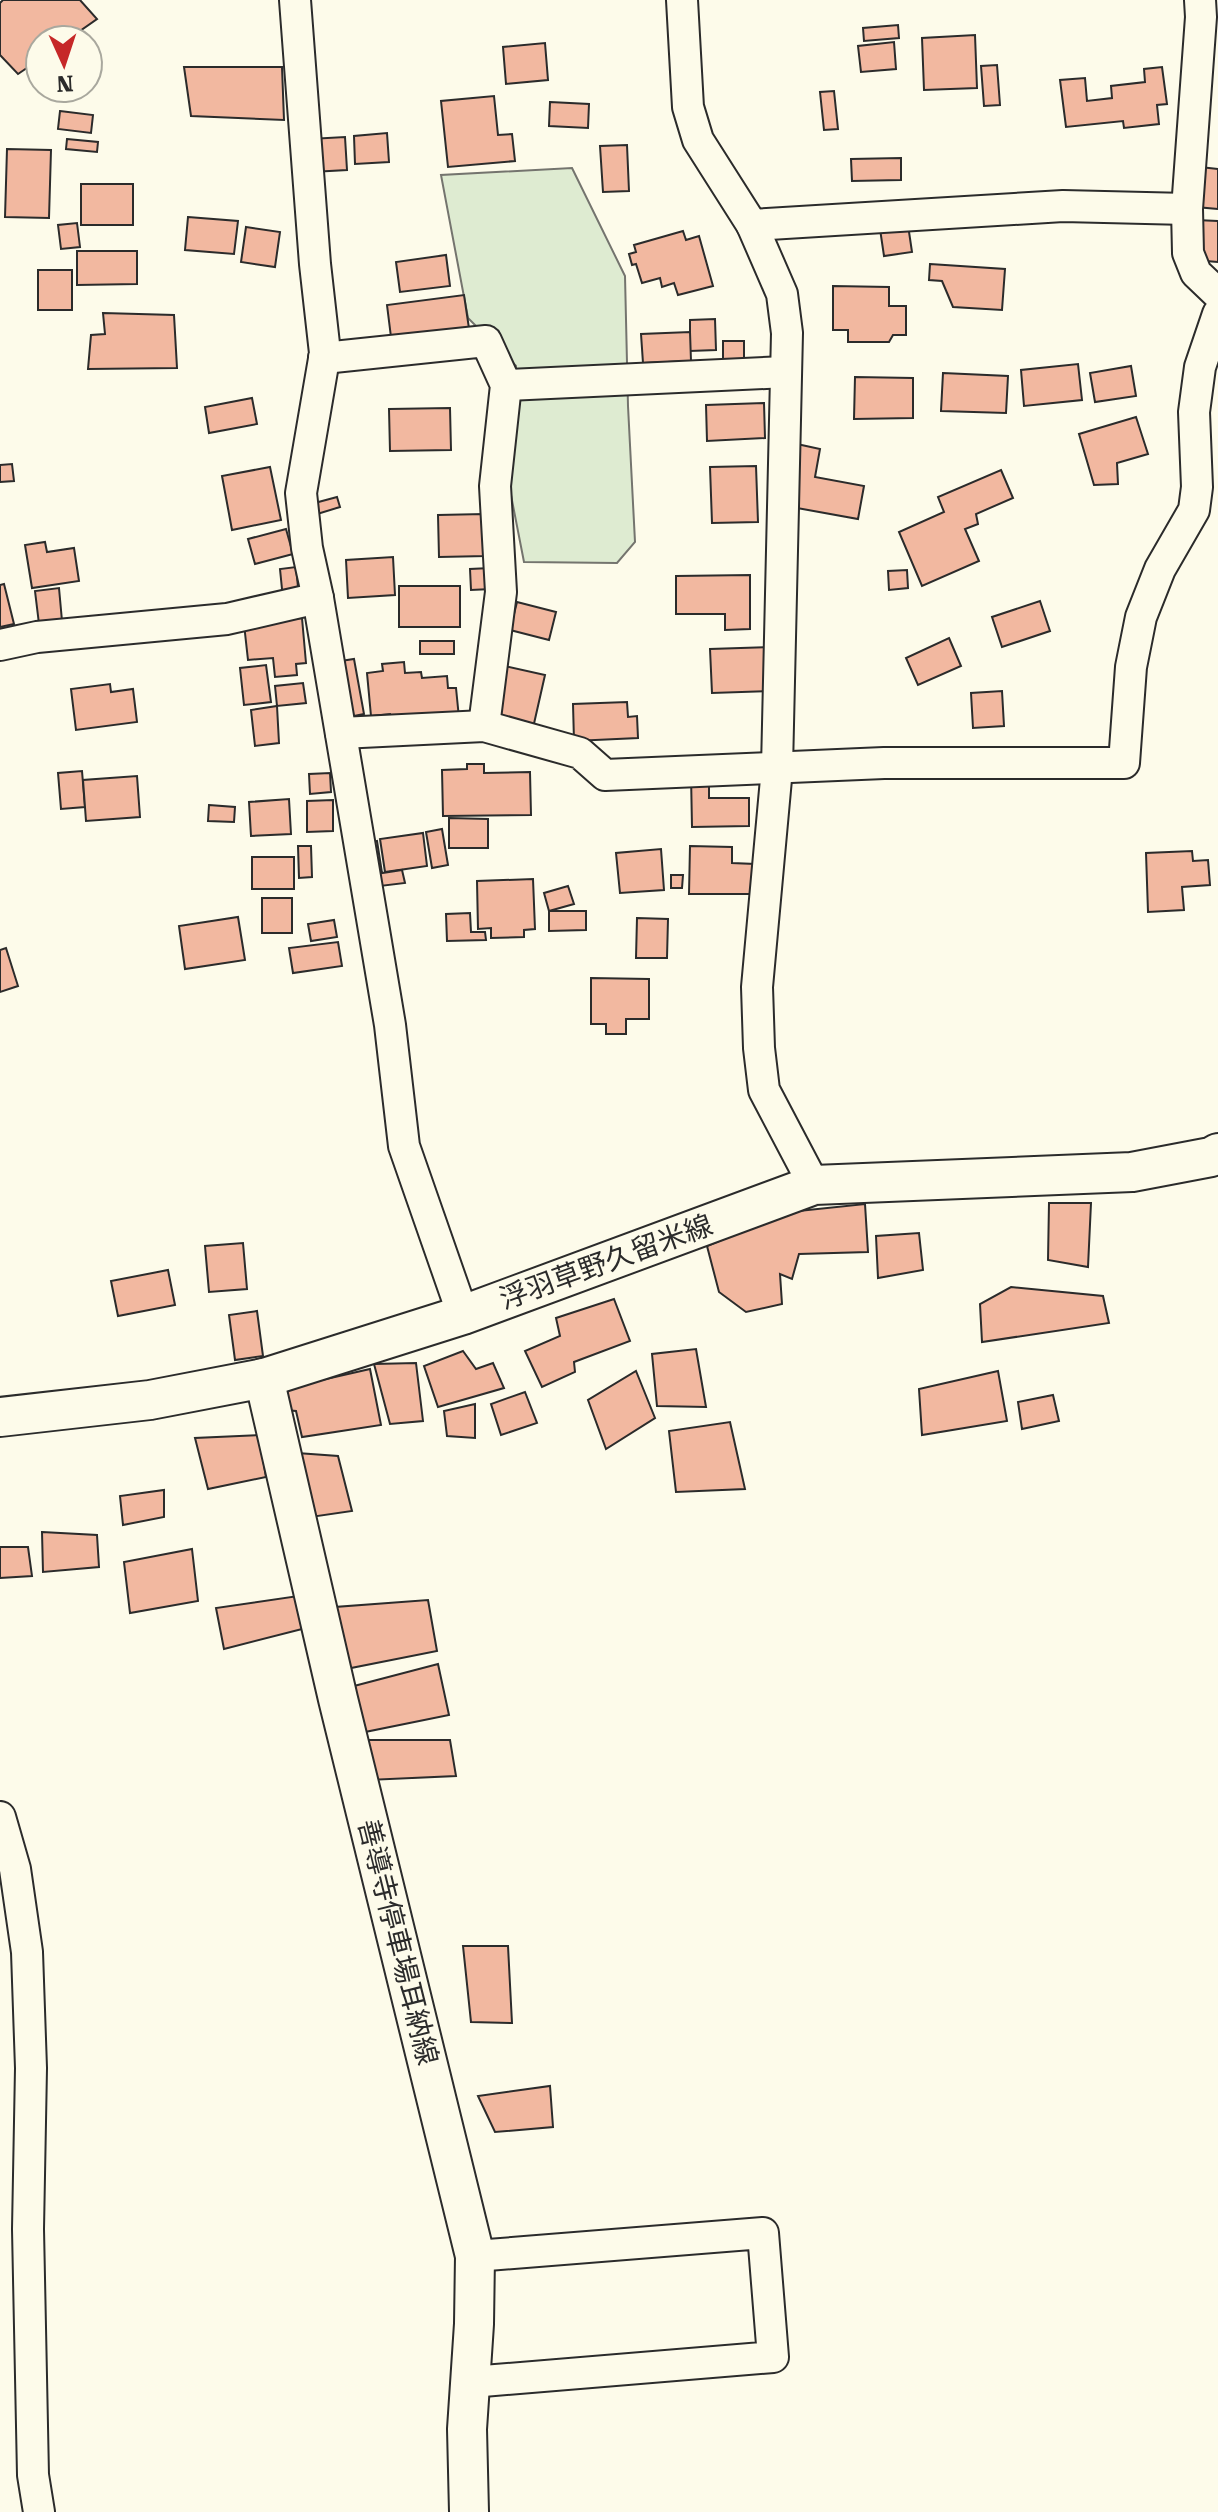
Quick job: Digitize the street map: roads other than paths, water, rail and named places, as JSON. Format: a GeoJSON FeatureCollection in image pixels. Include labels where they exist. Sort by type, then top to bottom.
{"type":"FeatureCollection","features":[{"type":"Feature","properties":{"kind":"main road","name":"浮羽草野久留米線"},"geometry":{"type":"LineString","coordinates":[[0,1417],[150,1400],[264,1378],[463,1315],[814,1185],[1132,1172],[1218,1153]]}},
{"type":"Feature","properties":{"kind":"main road","name":"善導寺停車場耳納線"},"geometry":{"type":"LineString","coordinates":[[264,1378],[338,1699],[475,2256],[467,2429],[469,2512]]}},
{"type":"Feature","properties":{"kind":"street"},"geometry":{"type":"LineString","coordinates":[[295,0],[324,358],[301,493],[307,548],[390,1025],[404,1146],[463,1315]]}},
{"type":"Feature","properties":{"kind":"street"},"geometry":{"type":"LineString","coordinates":[[682,0],[688,107],[694,129],[752,225],[782,294],[787,333],[777,768],[757,987],[764,1090],[814,1185]]}},
{"type":"Feature","properties":{"kind":"street"},"geometry":{"type":"LineString","coordinates":[[1200,0],[1187,209],[1188,253],[1196,273],[1218,294]]}},
{"type":"Feature","properties":{"kind":"street"},"geometry":{"type":"LineString","coordinates":[[752,225],[1063,206],[1187,209]]}},
{"type":"Feature","properties":{"kind":"street"},"geometry":{"type":"LineString","coordinates":[[341,733],[484,726],[580,753],[605,775],[884,763],[1124,763],[1131,667],[1141,617],[1160,569],[1194,510],[1197,487],[1194,412],[1200,367],[1218,314]]}},
{"type":"Feature","properties":{"kind":"street"},"geometry":{"type":"LineString","coordinates":[[324,358],[486,341],[506,385],[495,486],[501,592],[484,726]]}},
{"type":"Feature","properties":{"kind":"street"},"geometry":{"type":"LineString","coordinates":[[506,385],[786,372]]}},
{"type":"Feature","properties":{"kind":"street"},"geometry":{"type":"LineString","coordinates":[[0,645],[53,635],[227,619],[318,598]]}},
{"type":"Feature","properties":{"kind":"street"},"geometry":{"type":"LineString","coordinates":[[0,1817],[15,1869],[27,1952],[31,2068],[28,2229],[33,2459],[39,2512]]}},
{"type":"Feature","properties":{"kind":"street"},"geometry":{"type":"LineString","coordinates":[[471,2382],[773,2357],[763,2233],[475,2256]]}}]}
